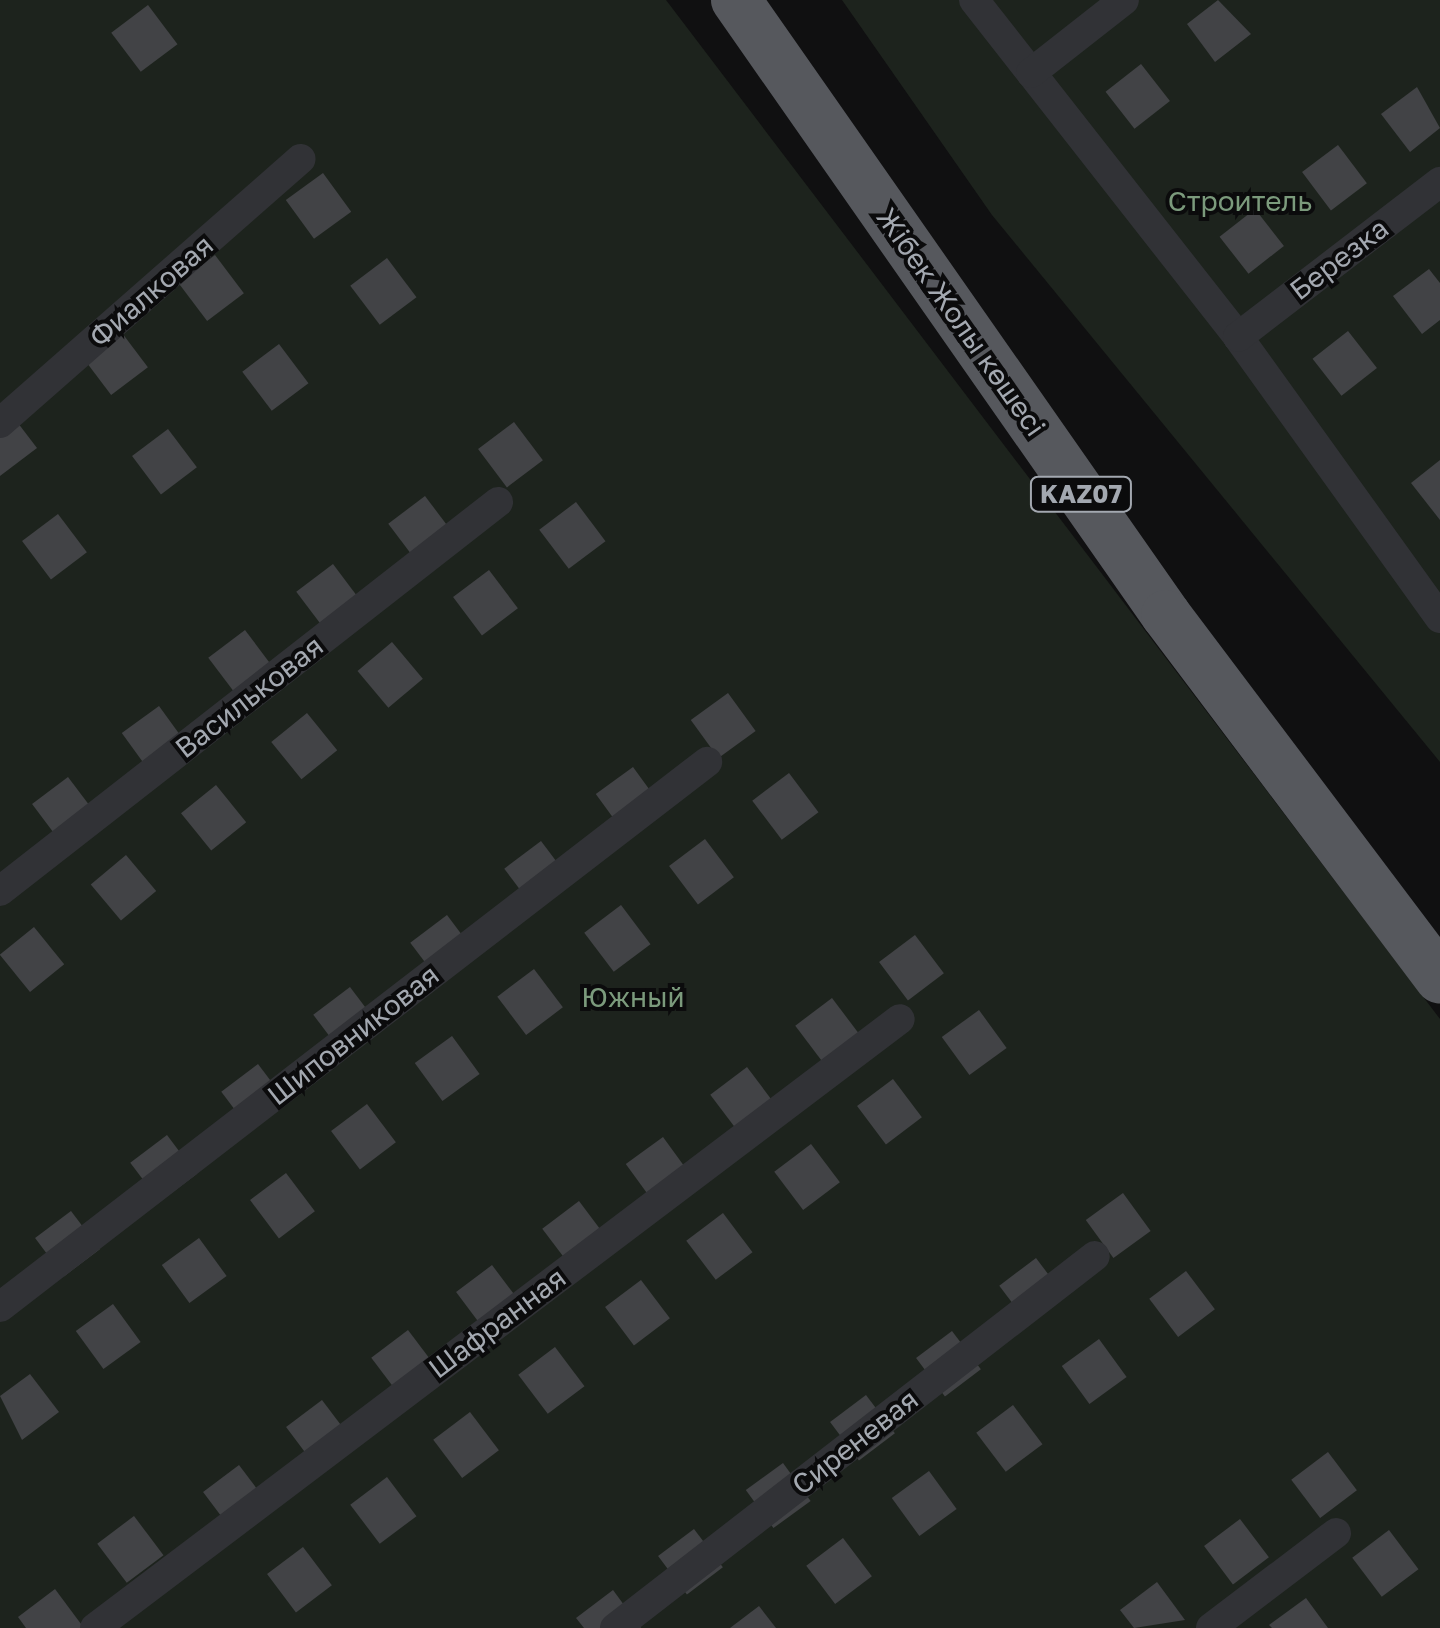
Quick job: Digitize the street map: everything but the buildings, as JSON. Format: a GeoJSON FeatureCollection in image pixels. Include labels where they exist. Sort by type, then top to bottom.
{"type":"FeatureCollection","features":[{"type":"Feature","properties":{"kind":"highway","name":"Жібек Жолы көшесі"},"geometry":{"type":"LineString","coordinates":[[736,0],[1166,615],[1440,978]]}},
{"type":"Feature","properties":{"kind":"street"},"geometry":{"type":"LineString","coordinates":[[974,0],[1428,581],[1440,618]]}},
{"type":"Feature","properties":{"kind":"street"},"geometry":{"type":"LineString","coordinates":[[1031,73],[1124,0]]}},
{"type":"Feature","properties":{"kind":"street","name":"Фиалковая"},"geometry":{"type":"LineString","coordinates":[[0,423],[301,158]]}},
{"type":"Feature","properties":{"kind":"street","name":"Березка"},"geometry":{"type":"LineString","coordinates":[[1238,336],[1440,182]]}},
{"type":"Feature","properties":{"kind":"street","name":"Васильковая"},"geometry":{"type":"LineString","coordinates":[[0,891],[498,502]]}},
{"type":"Feature","properties":{"kind":"street","name":"Шиповниковая"},"geometry":{"type":"LineString","coordinates":[[0,1308],[707,762]]}},
{"type":"Feature","properties":{"kind":"street","name":"Шафранная"},"geometry":{"type":"LineString","coordinates":[[95,1628],[900,1019]]}},
{"type":"Feature","properties":{"kind":"street","name":"Сиреневая"},"geometry":{"type":"LineString","coordinates":[[616,1628],[1095,1256]]}},
{"type":"Feature","properties":{"kind":"street"},"geometry":{"type":"LineString","coordinates":[[1210,1628],[1336,1534]]}},
{"type":"Feature","properties":{"kind":"green space","name":"Южный"},"geometry":{"type":"Polygon","coordinates":[[[0,0],[666,0],[1440,1019],[1440,1628],[0,1628],[0,0]]]}},
{"type":"Feature","properties":{"kind":"green space","name":"Строитель"},"geometry":{"type":"Polygon","coordinates":[[[842,0],[1440,0],[1440,762],[992,215],[842,0]]]}}]}
